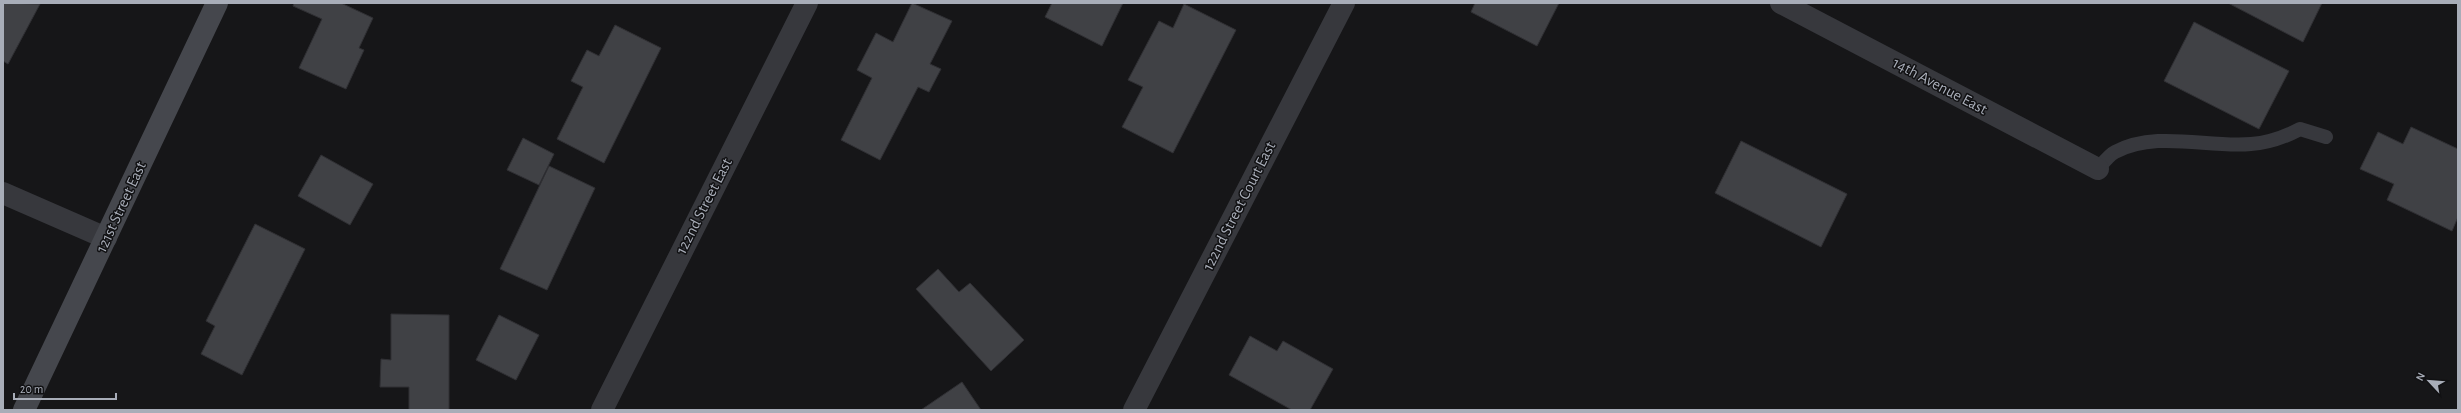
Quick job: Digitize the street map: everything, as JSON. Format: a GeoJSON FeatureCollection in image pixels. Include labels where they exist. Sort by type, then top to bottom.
{"type":"FeatureCollection","features":[{"type":"Feature","properties":{"kind":"street","name":"121st Street East"},"geometry":{"type":"LineString","coordinates":[[24,410],[217,3]]}},
{"type":"Feature","properties":{"kind":"street","name":"122nd Street East"},"geometry":{"type":"LineString","coordinates":[[602,410],[807,3]]}},
{"type":"Feature","properties":{"kind":"street","name":"122nd Street Court East"},"geometry":{"type":"LineString","coordinates":[[1134,410],[1344,3]]}},
{"type":"Feature","properties":{"kind":"street","name":"14th Avenue East"},"geometry":{"type":"LineString","coordinates":[[1781,3],[2098,169]]}},
{"type":"Feature","properties":{"kind":"street"},"geometry":{"type":"LineString","coordinates":[[3,193],[106,238]]}},
{"type":"Feature","properties":{"kind":"lane"},"geometry":{"type":"LineString","coordinates":[[2098,169],[2114,152],[2130,146],[2153,141],[2251,144],[2284,137],[2300,129],[2326,137]]}},
{"type":"Feature","properties":{"kind":"building"},"geometry":{"type":"Polygon","coordinates":[[[3,3],[40,4],[8,64],[3,61],[3,3]]]}},
{"type":"Feature","properties":{"kind":"building"},"geometry":{"type":"Polygon","coordinates":[[[294,3],[341,3],[373,18],[359,48],[364,50],[346,89],[299,68],[322,19],[293,6],[294,3]]]}},
{"type":"Feature","properties":{"kind":"building"},"geometry":{"type":"Polygon","coordinates":[[[912,3],[952,21],[930,64],[941,69],[929,92],[918,87],[880,160],[841,140],[872,78],[857,70],[876,33],[893,42],[912,3]]]}},
{"type":"Feature","properties":{"kind":"building"},"geometry":{"type":"Polygon","coordinates":[[[1052,3],[1123,3],[1102,46],[1045,17],[1052,3]]]}},
{"type":"Feature","properties":{"kind":"building"},"geometry":{"type":"Polygon","coordinates":[[[1475,3],[1559,3],[1537,46],[1471,12],[1475,3]]]}},
{"type":"Feature","properties":{"kind":"building"},"geometry":{"type":"Polygon","coordinates":[[[2228,3],[2322,3],[2303,42],[2228,3]]]}},
{"type":"Feature","properties":{"kind":"building"},"geometry":{"type":"Polygon","coordinates":[[[1184,4],[1236,30],[1173,153],[1122,127],[1143,87],[1128,80],[1159,21],[1173,28],[1184,4]]]}},
{"type":"Feature","properties":{"kind":"building"},"geometry":{"type":"Polygon","coordinates":[[[2194,22],[2289,71],[2259,129],[2164,81],[2194,22]]]}},
{"type":"Feature","properties":{"kind":"building"},"geometry":{"type":"Polygon","coordinates":[[[615,25],[661,48],[604,163],[557,139],[583,87],[571,81],[587,50],[599,56],[615,25]]]}},
{"type":"Feature","properties":{"kind":"building"},"geometry":{"type":"Polygon","coordinates":[[[2411,127],[2458,149],[2458,217],[2452,231],[2387,200],[2394,184],[2360,169],[2378,132],[2403,144],[2411,127]]]}},
{"type":"Feature","properties":{"kind":"building"},"geometry":{"type":"Polygon","coordinates":[[[523,138],[554,154],[539,185],[507,170],[523,138]]]}},
{"type":"Feature","properties":{"kind":"building"},"geometry":{"type":"Polygon","coordinates":[[[1741,141],[1847,194],[1821,247],[1715,193],[1741,141]]]}},
{"type":"Feature","properties":{"kind":"building"},"geometry":{"type":"Polygon","coordinates":[[[321,155],[373,184],[350,225],[298,196],[321,155]]]}},
{"type":"Feature","properties":{"kind":"building"},"geometry":{"type":"Polygon","coordinates":[[[549,166],[595,188],[547,290],[500,269],[549,166]]]}},
{"type":"Feature","properties":{"kind":"building"},"geometry":{"type":"Polygon","coordinates":[[[255,224],[305,249],[242,375],[201,354],[215,326],[206,321],[255,224]]]}},
{"type":"Feature","properties":{"kind":"building"},"geometry":{"type":"Polygon","coordinates":[[[938,269],[959,292],[970,283],[1024,340],[991,371],[916,289],[938,269]]]}},
{"type":"Feature","properties":{"kind":"building"},"geometry":{"type":"Polygon","coordinates":[[[391,314],[449,315],[449,410],[409,410],[409,387],[380,387],[381,359],[391,360],[391,314]]]}},
{"type":"Feature","properties":{"kind":"building"},"geometry":{"type":"Polygon","coordinates":[[[499,315],[539,335],[516,380],[476,360],[499,315]]]}},
{"type":"Feature","properties":{"kind":"building"},"geometry":{"type":"Polygon","coordinates":[[[1250,336],[1277,351],[1283,341],[1333,369],[1310,410],[1292,410],[1229,375],[1250,336]]]}},
{"type":"Feature","properties":{"kind":"building"},"geometry":{"type":"Polygon","coordinates":[[[962,382],[981,410],[921,410],[962,382]]]}}]}
